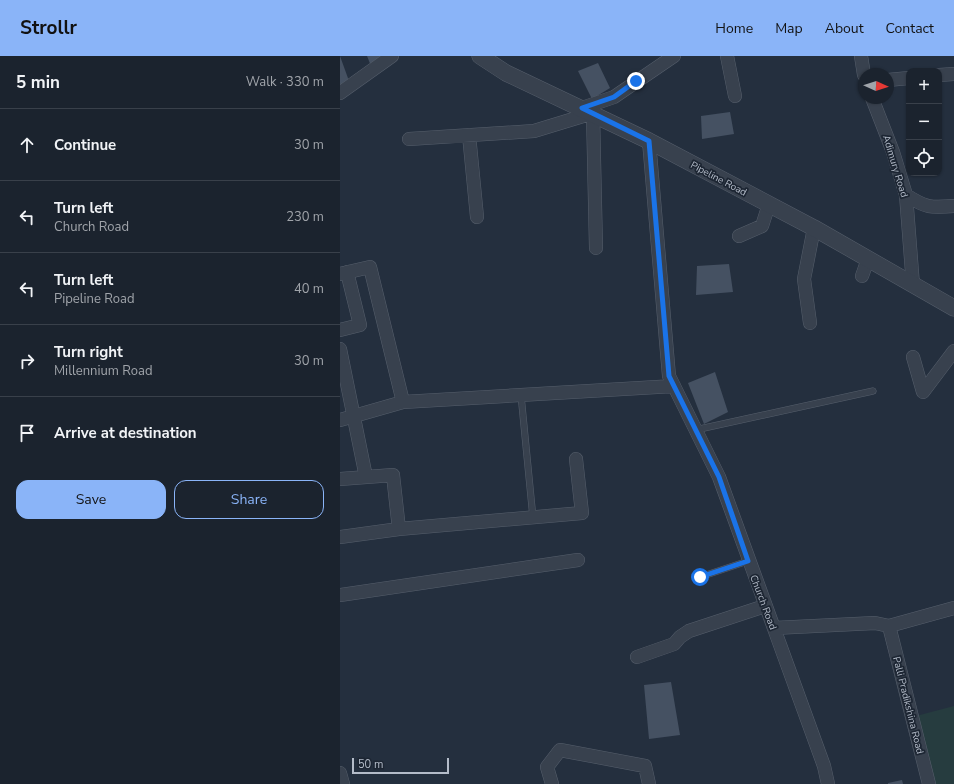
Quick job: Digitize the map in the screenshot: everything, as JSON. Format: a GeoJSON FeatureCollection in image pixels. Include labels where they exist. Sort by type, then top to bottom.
{"type":"FeatureCollection","features":[{"type":"Feature","properties":{"kind":"street"},"geometry":{"type":"LineString","coordinates":[[340,93],[392,56]]}},
{"type":"Feature","properties":{"kind":"street","name":"Pipeline Road"},"geometry":{"type":"LineString","coordinates":[[480,56],[506,73],[588,110],[769,204],[954,308]]}},
{"type":"Feature","properties":{"kind":"street"},"geometry":{"type":"LineString","coordinates":[[409,139],[534,131],[588,110],[614,97],[674,56]]}},
{"type":"Feature","properties":{"kind":"street"},"geometry":{"type":"LineString","coordinates":[[727,56],[735,96]]}},
{"type":"Feature","properties":{"kind":"street"},"geometry":{"type":"LineString","coordinates":[[861,56],[863,68]]}},
{"type":"Feature","properties":{"kind":"street"},"geometry":{"type":"LineString","coordinates":[[942,75],[954,74]]}},
{"type":"Feature","properties":{"kind":"street"},"geometry":{"type":"LineString","coordinates":[[894,79],[906,78]]}},
{"type":"Feature","properties":{"kind":"street","name":"Adimury Road"},"geometry":{"type":"LineString","coordinates":[[874,104],[893,152],[906,195],[913,285]]}},
{"type":"Feature","properties":{"kind":"street"},"geometry":{"type":"LineString","coordinates":[[588,110],[596,248]]}},
{"type":"Feature","properties":{"kind":"street"},"geometry":{"type":"LineString","coordinates":[[469,135],[477,217]]}},
{"type":"Feature","properties":{"kind":"street","name":"Church Road"},"geometry":{"type":"LineString","coordinates":[[649,141],[669,376],[719,477],[748,561],[824,766],[828,784]]}},
{"type":"Feature","properties":{"kind":"street"},"geometry":{"type":"LineString","coordinates":[[906,195],[923,206],[937,208],[954,206]]}},
{"type":"Feature","properties":{"kind":"street"},"geometry":{"type":"LineString","coordinates":[[739,236],[762,226],[769,204]]}},
{"type":"Feature","properties":{"kind":"street"},"geometry":{"type":"LineString","coordinates":[[810,323],[804,279],[814,228]]}},
{"type":"Feature","properties":{"kind":"street"},"geometry":{"type":"LineString","coordinates":[[862,276],[868,259]]}},
{"type":"Feature","properties":{"kind":"street"},"geometry":{"type":"LineString","coordinates":[[340,330],[360,325],[344,273],[370,267],[403,402]]}},
{"type":"Feature","properties":{"kind":"street"},"geometry":{"type":"LineString","coordinates":[[340,349],[366,477]]}},
{"type":"Feature","properties":{"kind":"street"},"geometry":{"type":"LineString","coordinates":[[913,357],[923,392],[954,351]]}},
{"type":"Feature","properties":{"kind":"street"},"geometry":{"type":"LineString","coordinates":[[340,420],[403,402],[674,386]]}},
{"type":"Feature","properties":{"kind":"street"},"geometry":{"type":"LineString","coordinates":[[340,537],[399,529],[582,513],[576,459]]}},
{"type":"Feature","properties":{"kind":"street"},"geometry":{"type":"LineString","coordinates":[[340,479],[393,475],[399,529]]}},
{"type":"Feature","properties":{"kind":"street"},"geometry":{"type":"LineString","coordinates":[[340,595],[578,560]]}},
{"type":"Feature","properties":{"kind":"street"},"geometry":{"type":"LineString","coordinates":[[637,657],[674,644],[680,636],[689,631],[765,606]]}},
{"type":"Feature","properties":{"kind":"street"},"geometry":{"type":"LineString","coordinates":[[774,628],[875,623],[889,626],[954,608]]}},
{"type":"Feature","properties":{"kind":"street","name":"Palli Pradikshina Road"},"geometry":{"type":"LineString","coordinates":[[889,626],[929,784]]}},
{"type":"Feature","properties":{"kind":"street"},"geometry":{"type":"LineString","coordinates":[[552,784],[547,767],[560,750],[645,766],[649,784]]}},
{"type":"Feature","properties":{"kind":"street"},"geometry":{"type":"LineString","coordinates":[[340,773],[343,784]]}},
{"type":"Feature","properties":{"kind":"lane"},"geometry":{"type":"LineString","coordinates":[[695,430],[873,391]]}},
{"type":"Feature","properties":{"kind":"lane"},"geometry":{"type":"LineString","coordinates":[[521,395],[533,518]]}},
{"type":"Feature","properties":{"kind":"lane"},"geometry":{"type":"LineString","coordinates":[[700,577],[748,561]]}},
{"type":"Feature","properties":{"kind":"green space"},"geometry":{"type":"Polygon","coordinates":[[[954,706],[954,784],[933,784],[916,716],[954,706]]]}},
{"type":"Feature","properties":{"kind":"building"},"geometry":{"type":"Polygon","coordinates":[[[340,56],[349,81],[340,86],[340,56]]]}},
{"type":"Feature","properties":{"kind":"building"},"geometry":{"type":"Polygon","coordinates":[[[367,56],[387,56],[371,66],[367,56]]]}},
{"type":"Feature","properties":{"kind":"building"},"geometry":{"type":"Polygon","coordinates":[[[598,63],[610,88],[592,99],[578,71],[598,63]]]}},
{"type":"Feature","properties":{"kind":"building"},"geometry":{"type":"Polygon","coordinates":[[[730,112],[734,134],[702,139],[701,116],[730,112]]]}},
{"type":"Feature","properties":{"kind":"building"},"geometry":{"type":"Polygon","coordinates":[[[729,264],[733,292],[696,295],[697,266],[729,264]]]}},
{"type":"Feature","properties":{"kind":"building"},"geometry":{"type":"Polygon","coordinates":[[[715,372],[728,412],[704,424],[688,383],[715,372]]]}},
{"type":"Feature","properties":{"kind":"building"},"geometry":{"type":"Polygon","coordinates":[[[671,682],[680,735],[649,739],[644,685],[671,682]]]}},
{"type":"Feature","properties":{"kind":"building"},"geometry":{"type":"Polygon","coordinates":[[[902,780],[903,784],[888,784],[888,783],[902,780]]]}},
{"type":"Feature","properties":{"kind":"route"},"geometry":{"type":"LineString","coordinates":[[636,81],[614,97],[582,108],[649,141],[669,376],[719,477],[748,561],[700,577]]}}]}
